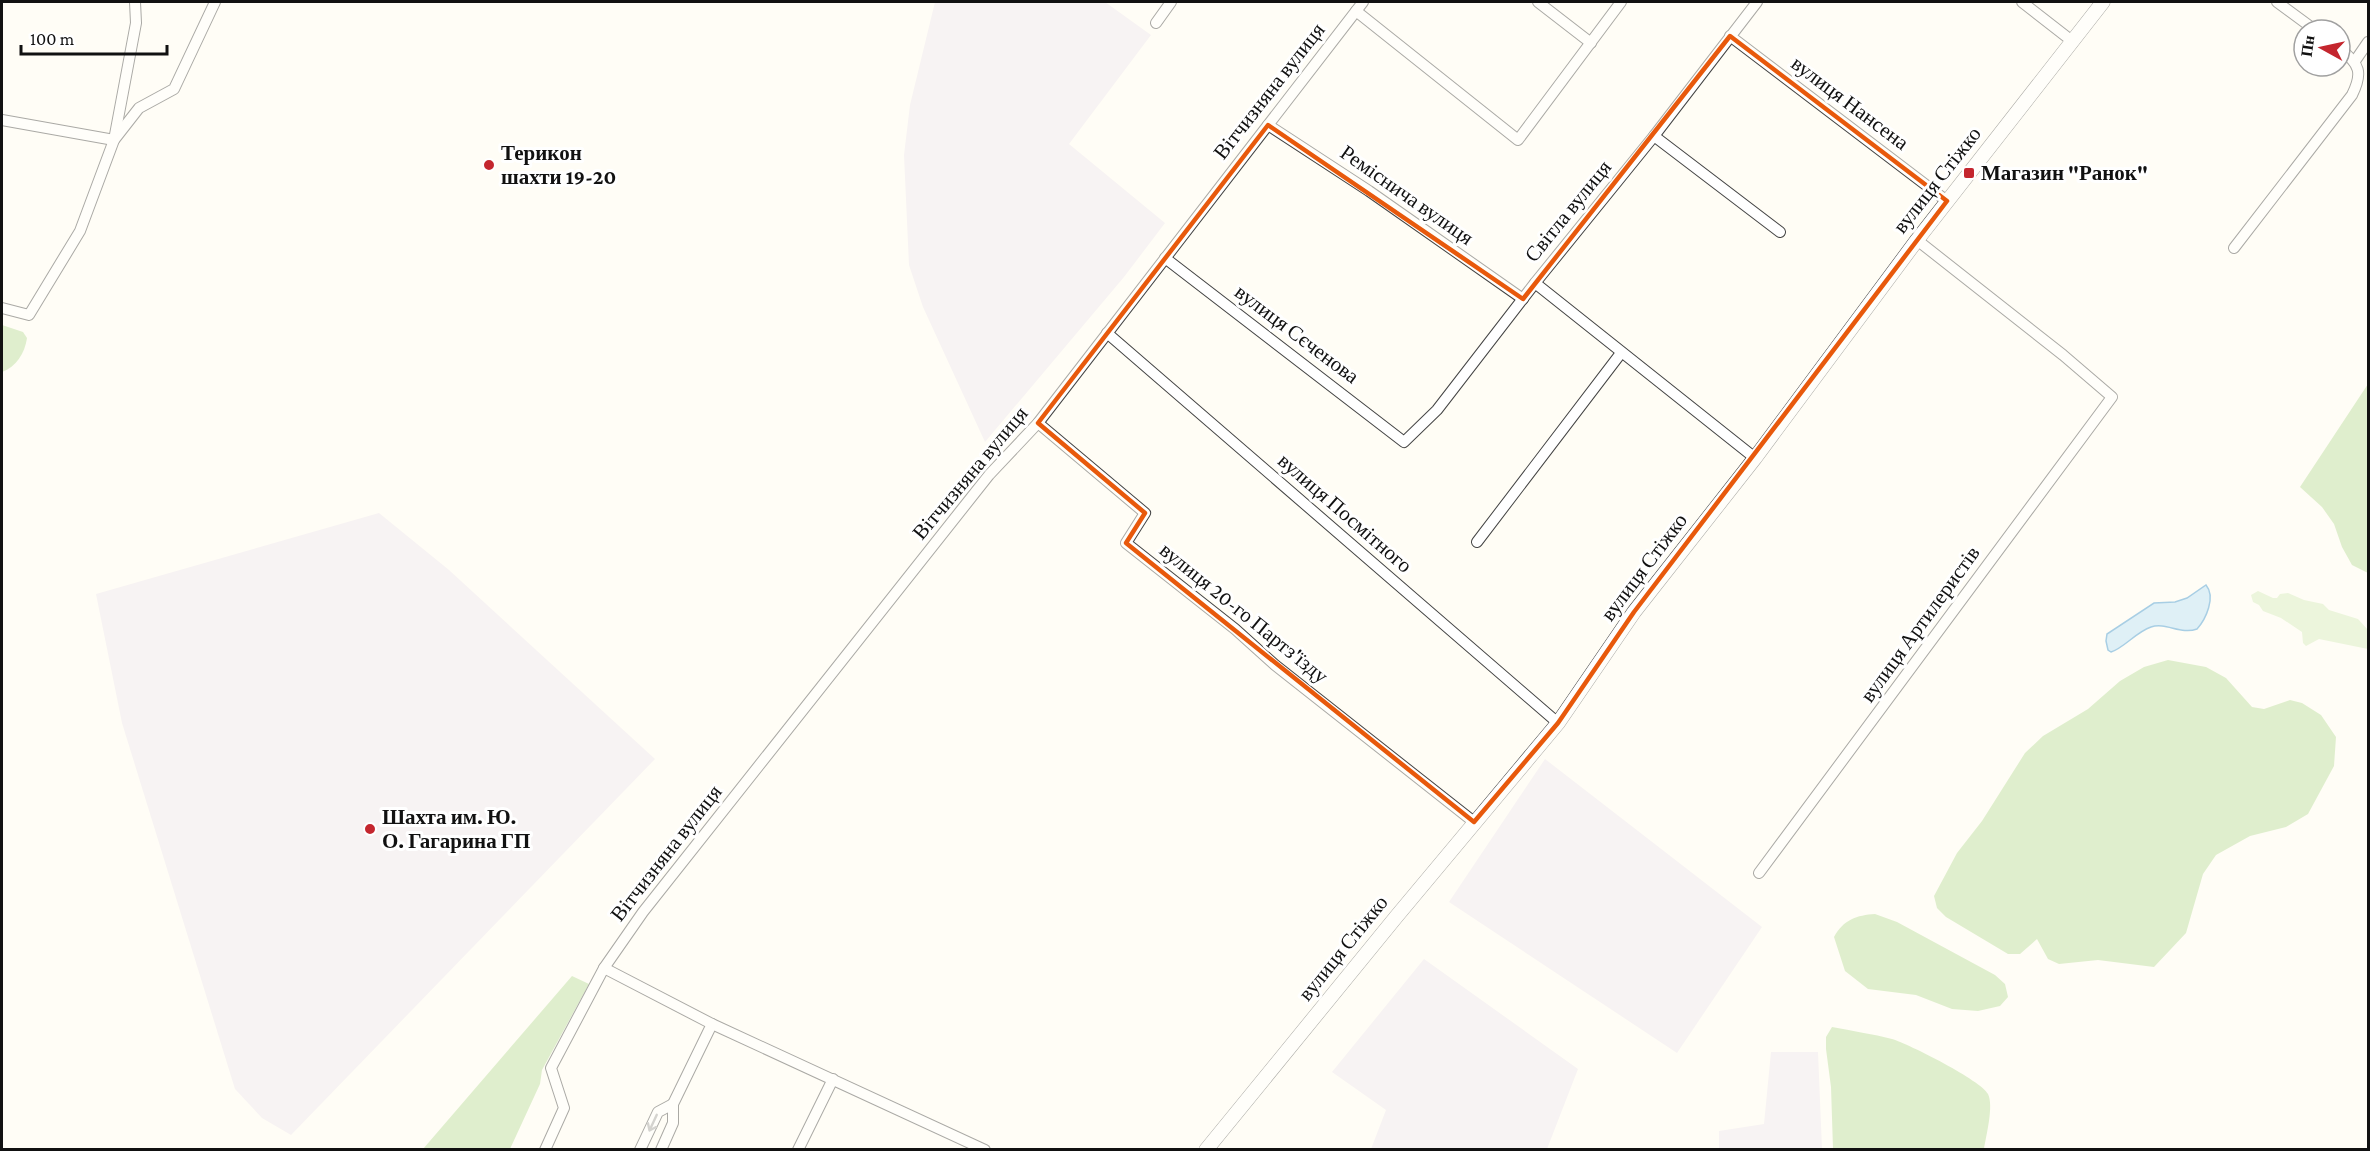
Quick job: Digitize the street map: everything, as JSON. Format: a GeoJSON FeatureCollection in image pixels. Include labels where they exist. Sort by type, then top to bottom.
{"type":"FeatureCollection","features":[{"type":"Feature","properties":{"kind":"street"},"geometry":{"type":"LineString","coordinates":[[2,308],[29,315],[80,231],[114,140],[136,23],[135,2]]}},
{"type":"Feature","properties":{"kind":"street"},"geometry":{"type":"LineString","coordinates":[[114,140],[139,108],[174,89],[215,2]]}},
{"type":"Feature","properties":{"kind":"street"},"geometry":{"type":"LineString","coordinates":[[1156,23],[1172,2]]}},
{"type":"Feature","properties":{"kind":"street"},"geometry":{"type":"LineString","coordinates":[[1538,2],[1591,43]]}},
{"type":"Feature","properties":{"kind":"street"},"geometry":{"type":"LineString","coordinates":[[1359,6],[1518,140],[1621,2]]}},
{"type":"Feature","properties":{"kind":"street","name":"Світла вулиця"},"geometry":{"type":"LineString","coordinates":[[1404,442],[1437,410],[1757,2]]}},
{"type":"Feature","properties":{"kind":"street"},"geometry":{"type":"LineString","coordinates":[[2022,2],[2072,41]]}},
{"type":"Feature","properties":{"kind":"street","name":"вулиця Стіжко"},"geometry":{"type":"LineString","coordinates":[[1206,1149],[1558,723],[1634,612],[1755,458],[1917,240],[2103,2]]}},
{"type":"Feature","properties":{"kind":"street"},"geometry":{"type":"LineString","coordinates":[[2277,2],[2299,18]]}},
{"type":"Feature","properties":{"kind":"street","name":"Вітчизняна вулиця"},"geometry":{"type":"LineString","coordinates":[[545,1149],[564,1108],[551,1068],[604,968],[643,912],[989,475],[1038,423],[1359,6]]}},
{"type":"Feature","properties":{"kind":"street","name":"вулиця Нансена"},"geometry":{"type":"LineString","coordinates":[[1730,36],[1947,201]]}},
{"type":"Feature","properties":{"kind":"street"},"geometry":{"type":"LineString","coordinates":[[2355,62],[2368,42]]}},
{"type":"Feature","properties":{"kind":"street"},"geometry":{"type":"LineString","coordinates":[[2234,248],[2352,95],[2358,84],[2359,72],[2352,59]]}},
{"type":"Feature","properties":{"kind":"street"},"geometry":{"type":"LineString","coordinates":[[2,120],[114,140]]}},
{"type":"Feature","properties":{"kind":"street","name":"Реміснича вулиця"},"geometry":{"type":"LineString","coordinates":[[1268,125],[1369,191],[1523,299]]}},
{"type":"Feature","properties":{"kind":"street"},"geometry":{"type":"LineString","coordinates":[[1654,136],[1780,232]]}},
{"type":"Feature","properties":{"kind":"street","name":"вулиця Артилеристів"},"geometry":{"type":"LineString","coordinates":[[1759,873],[2112,398],[2063,355],[1917,240]]}},
{"type":"Feature","properties":{"kind":"street","name":"вулиця Сєченова"},"geometry":{"type":"LineString","coordinates":[[1165,258],[1404,442]]}},
{"type":"Feature","properties":{"kind":"street"},"geometry":{"type":"LineString","coordinates":[[1535,283],[1755,458]]}},
{"type":"Feature","properties":{"kind":"street","name":"вулиця Посмітного"},"geometry":{"type":"LineString","coordinates":[[1107,333],[1558,723]]}},
{"type":"Feature","properties":{"kind":"street"},"geometry":{"type":"LineString","coordinates":[[1477,542],[1621,353]]}},
{"type":"Feature","properties":{"kind":"street","name":"вулиця 20-го Партз'їзду"},"geometry":{"type":"LineString","coordinates":[[1038,423],[1145,513],[1126,543],[1235,629],[1275,665],[1474,822]]}},
{"type":"Feature","properties":{"kind":"street"},"geometry":{"type":"LineString","coordinates":[[604,968],[712,1024],[984,1149]]}},
{"type":"Feature","properties":{"kind":"street"},"geometry":{"type":"LineString","coordinates":[[661,1149],[673,1123],[673,1104],[712,1024]]}},
{"type":"Feature","properties":{"kind":"street"},"geometry":{"type":"LineString","coordinates":[[798,1149],[833,1079]]}},
{"type":"Feature","properties":{"kind":"street"},"geometry":{"type":"LineString","coordinates":[[640,1149],[658,1112],[673,1104]]}},
{"type":"Feature","properties":{"kind":"highlighted area"},"geometry":{"type":"Polygon","coordinates":[[[1730,36],[1947,201],[1634,612],[1558,723],[1474,822],[1126,543],[1145,513],[1038,423],[1268,125],[1523,299],[1730,36]]]}},
{"type":"Feature","properties":{"kind":"shaded area"},"geometry":{"type":"Polygon","coordinates":[[[935,2],[1105,2],[1151,35],[1069,144],[1165,223],[1124,277],[985,442],[923,307],[909,265],[904,155],[910,105],[935,2]]]}},
{"type":"Feature","properties":{"kind":"shaded area"},"geometry":{"type":"Polygon","coordinates":[[[379,513],[449,570],[655,759],[291,1135],[262,1118],[235,1089],[122,723],[96,594],[379,513]]]}},
{"type":"Feature","properties":{"kind":"shaded area"},"geometry":{"type":"Polygon","coordinates":[[[1545,759],[1762,927],[1677,1053],[1449,902],[1545,759]]]}},
{"type":"Feature","properties":{"kind":"shaded area"},"geometry":{"type":"Polygon","coordinates":[[[1424,959],[1578,1069],[1547,1149],[1371,1149],[1386,1110],[1332,1072],[1424,959]]]}},
{"type":"Feature","properties":{"kind":"shaded area"},"geometry":{"type":"Polygon","coordinates":[[[1771,1052],[1818,1052],[1822,1149],[1719,1149],[1719,1131],[1764,1124],[1771,1052]]]}},
{"type":"Feature","properties":{"kind":"green space"},"geometry":{"type":"Polygon","coordinates":[[[2,325],[23,332],[27,338],[19,359],[12,367],[2,372],[2,325]]]}},
{"type":"Feature","properties":{"kind":"green space"},"geometry":{"type":"Polygon","coordinates":[[[2368,384],[2368,573],[2352,565],[2342,547],[2334,524],[2322,507],[2300,487],[2368,384]]]}},
{"type":"Feature","properties":{"kind":"green space"},"geometry":{"type":"Polygon","coordinates":[[[2258,591],[2273,598],[2288,593],[2304,600],[2323,604],[2329,610],[2358,619],[2368,630],[2368,649],[2319,639],[2306,646],[2303,643],[2302,632],[2281,618],[2263,611],[2253,602],[2251,595],[2258,591]]]}},
{"type":"Feature","properties":{"kind":"green space"},"geometry":{"type":"Polygon","coordinates":[[[2168,660],[2206,667],[2226,678],[2252,707],[2264,709],[2290,700],[2302,703],[2321,715],[2336,737],[2334,766],[2308,814],[2286,827],[2250,836],[2216,855],[2203,874],[2186,933],[2154,967],[2098,960],[2059,964],[2048,959],[2037,939],[2020,954],[2008,954],[1946,917],[1937,908],[1934,896],[1957,853],[1982,821],[2025,753],[2043,736],[2088,709],[2120,681],[2144,667],[2168,660]]]}},
{"type":"Feature","properties":{"kind":"green space"},"geometry":{"type":"Polygon","coordinates":[[[1875,914],[1897,922],[1995,975],[2005,984],[2008,997],[2000,1006],[1978,1011],[1952,1009],[1916,995],[1868,989],[1845,971],[1834,937],[1851,919],[1875,914]]]}},
{"type":"Feature","properties":{"kind":"green space"},"geometry":{"type":"Polygon","coordinates":[[[572,976],[589,984],[542,1070],[540,1084],[510,1149],[423,1149],[572,976]]]}},
{"type":"Feature","properties":{"kind":"green space"},"geometry":{"type":"Polygon","coordinates":[[[1832,1027],[1901,1042],[1944,1063],[1983,1088],[1990,1099],[1984,1149],[1833,1149],[1831,1087],[1826,1049],[1826,1037],[1832,1027]]]}},
{"type":"Feature","properties":{"kind":"water"},"geometry":{"type":"Polygon","coordinates":[[[2206,585],[2210,602],[2204,620],[2197,629],[2185,631],[2162,626],[2151,627],[2140,632],[2116,650],[2111,652],[2108,650],[2107,634],[2154,603],[2175,602],[2187,598],[2206,585]]]}},
{"type":"Feature","properties":{"kind":"place","name":"Терикон шахти 19-20"},"geometry":{"type":"Point","coordinates":[489,165]}},
{"type":"Feature","properties":{"kind":"place","name":"Магазин \"Ранок\""},"geometry":{"type":"Point","coordinates":[1969,173]}},
{"type":"Feature","properties":{"kind":"place","name":"Шахта им. Ю. О. Гагарина ГП"},"geometry":{"type":"Point","coordinates":[370,829]}}]}
